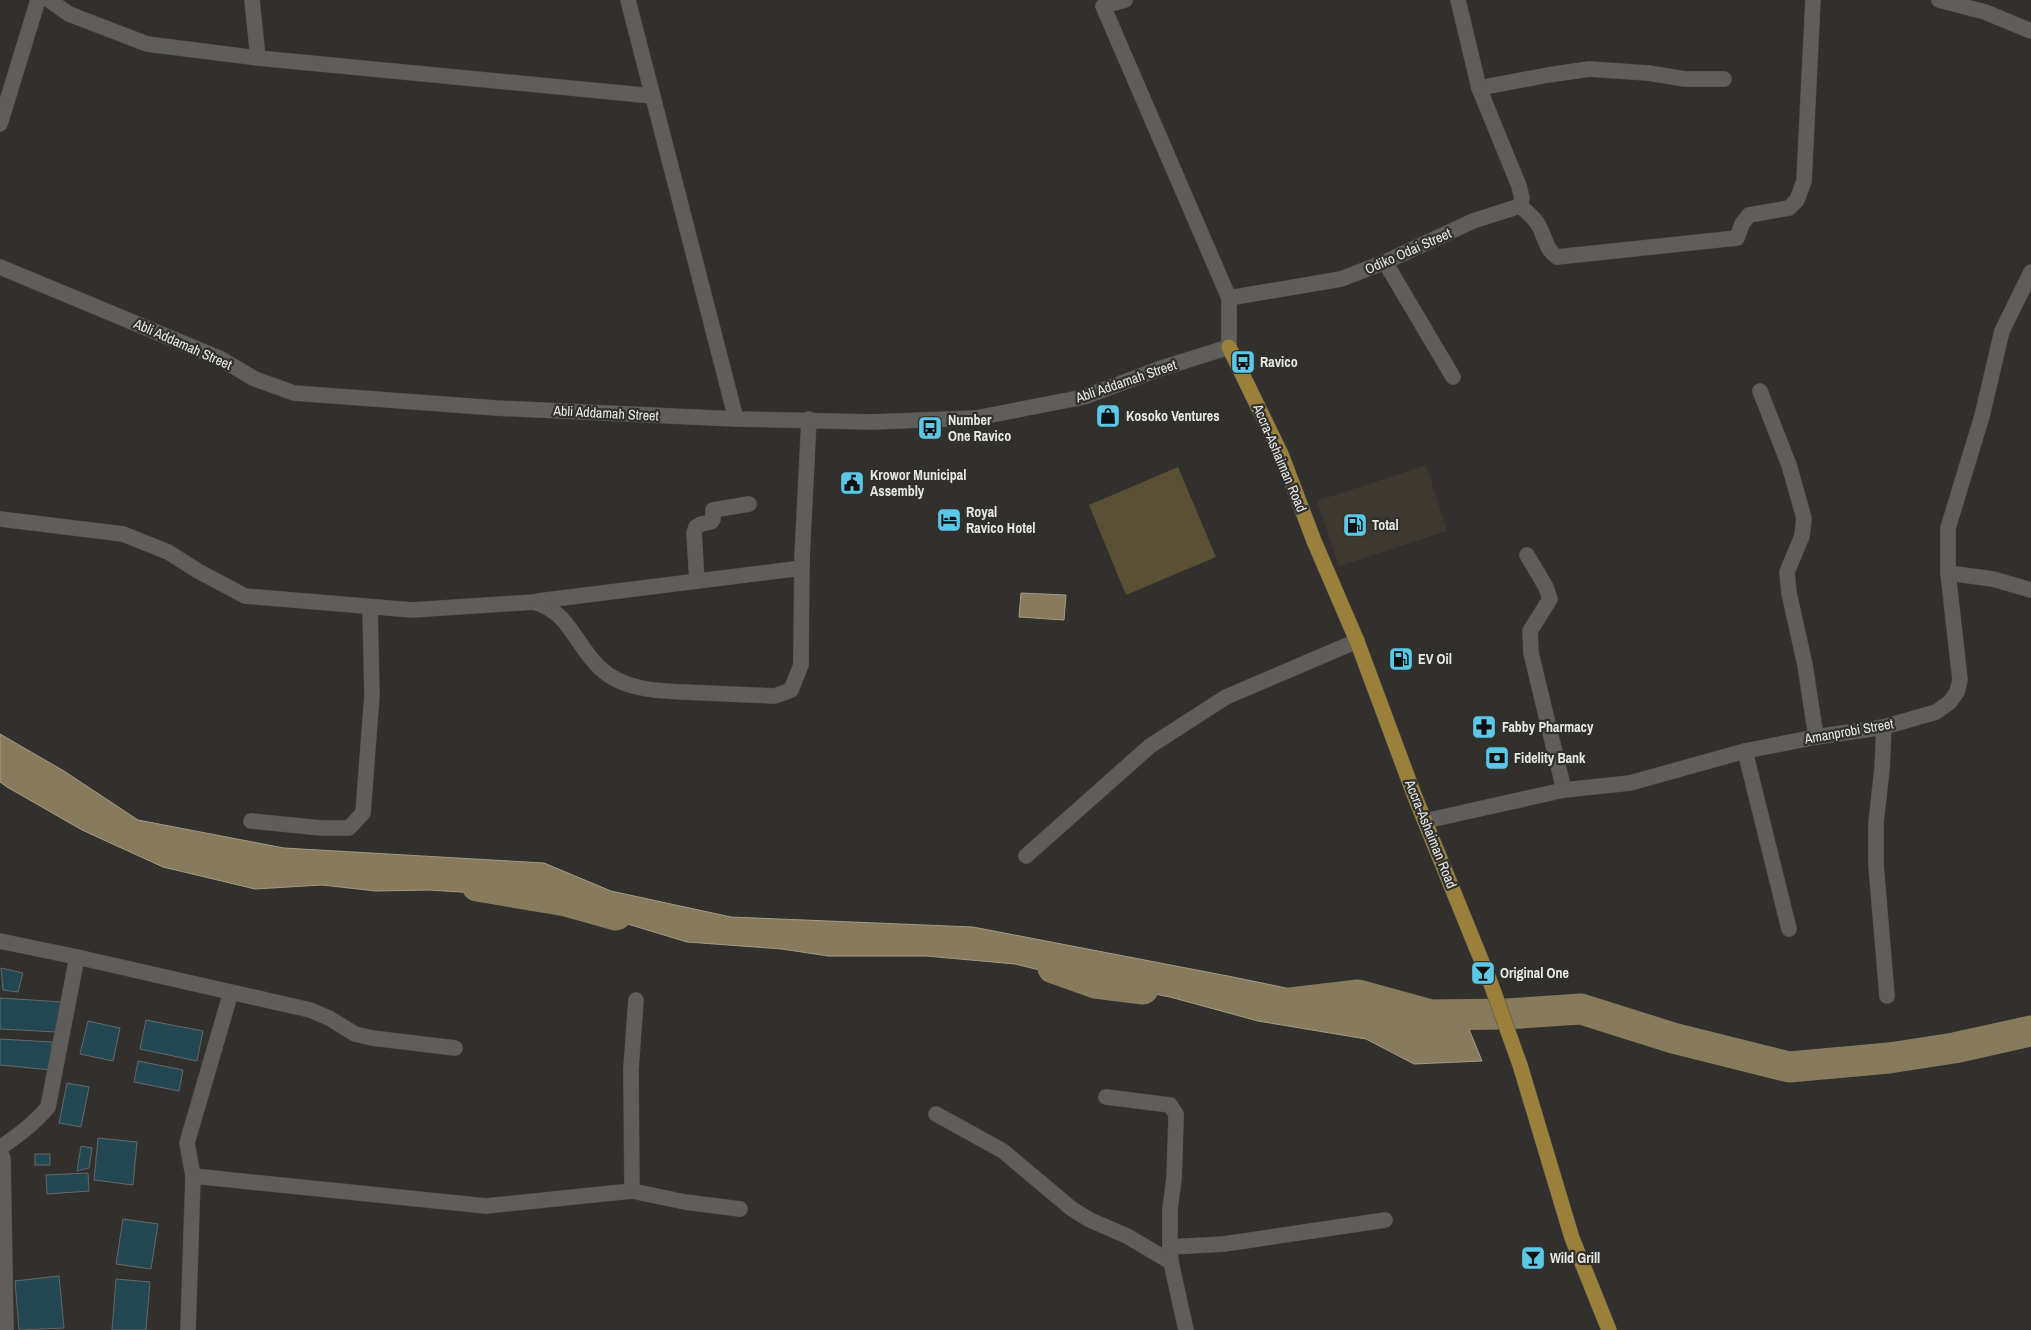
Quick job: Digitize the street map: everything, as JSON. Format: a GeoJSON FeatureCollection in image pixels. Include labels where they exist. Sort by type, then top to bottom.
{"type":"FeatureCollection","features":[{"type":"Feature","properties":{"kind":"main road","name":"Accra-Ashaiman Road"},"geometry":{"type":"LineString","coordinates":[[1229,347],[1281,454],[1314,541],[1357,641],[1425,821],[1491,984],[1520,1065],[1572,1238],[1609,1330]]}},
{"type":"Feature","properties":{"kind":"street"},"geometry":{"type":"LineString","coordinates":[[0,124],[38,0]]}},
{"type":"Feature","properties":{"kind":"street"},"geometry":{"type":"LineString","coordinates":[[49,0],[69,14],[147,44],[258,58],[653,96]]}},
{"type":"Feature","properties":{"kind":"street"},"geometry":{"type":"LineString","coordinates":[[252,0],[258,58]]}},
{"type":"Feature","properties":{"kind":"street"},"geometry":{"type":"LineString","coordinates":[[628,0],[736,419]]}},
{"type":"Feature","properties":{"kind":"street"},"geometry":{"type":"LineString","coordinates":[[1125,0],[1104,6],[1229,298],[1229,347]]}},
{"type":"Feature","properties":{"kind":"street"},"geometry":{"type":"LineString","coordinates":[[1458,0],[1479,88],[1519,186],[1522,198],[1520,206],[1534,219],[1549,250],[1557,257],[1737,238],[1742,224],[1749,215],[1790,208],[1797,200],[1804,181],[1813,0]]}},
{"type":"Feature","properties":{"kind":"street"},"geometry":{"type":"LineString","coordinates":[[1939,0],[1985,12],[2031,31]]}},
{"type":"Feature","properties":{"kind":"street"},"geometry":{"type":"LineString","coordinates":[[1479,88],[1548,74],[1589,69],[1648,73],[1685,79],[1724,79]]}},
{"type":"Feature","properties":{"kind":"street","name":"Odiko Odai Street"},"geometry":{"type":"LineString","coordinates":[[1229,298],[1341,279],[1385,262],[1474,221],[1520,206]]}},
{"type":"Feature","properties":{"kind":"street"},"geometry":{"type":"LineString","coordinates":[[1385,262],[1453,376]]}},
{"type":"Feature","properties":{"kind":"street","name":"Abli Addamah Street"},"geometry":{"type":"LineString","coordinates":[[0,267],[221,359],[255,379],[294,393],[496,408],[736,419],[810,419],[871,422],[976,418],[1084,397],[1159,369],[1229,347]]}},
{"type":"Feature","properties":{"kind":"street","name":"Amanprobi Street"},"geometry":{"type":"LineString","coordinates":[[1425,821],[1564,790],[1630,783],[1745,751],[1816,737],[1884,727],[1936,712],[1950,702],[1957,692],[1960,680],[1948,573],[1948,528],[1982,416],[2002,331],[2031,272]]}},
{"type":"Feature","properties":{"kind":"street"},"geometry":{"type":"LineString","coordinates":[[1760,391],[1789,465],[1804,518],[1802,536],[1787,572],[1805,664],[1816,737]]}},
{"type":"Feature","properties":{"kind":"street"},"geometry":{"type":"LineString","coordinates":[[534,602],[547,606],[559,614],[600,668],[624,683],[654,690],[775,696],[791,690],[801,665],[802,568],[810,419]]}},
{"type":"Feature","properties":{"kind":"street"},"geometry":{"type":"LineString","coordinates":[[697,581],[694,533],[696,527],[711,522],[713,510],[749,504]]}},
{"type":"Feature","properties":{"kind":"street"},"geometry":{"type":"LineString","coordinates":[[0,518],[123,534],[168,552],[198,571],[245,596],[412,610],[534,602],[802,568]]}},
{"type":"Feature","properties":{"kind":"street"},"geometry":{"type":"LineString","coordinates":[[1527,555],[1546,587],[1550,599],[1530,631],[1531,653],[1564,790]]}},
{"type":"Feature","properties":{"kind":"street"},"geometry":{"type":"LineString","coordinates":[[1948,573],[1993,580],[2031,590]]}},
{"type":"Feature","properties":{"kind":"street"},"geometry":{"type":"LineString","coordinates":[[251,821],[321,828],[349,828],[363,813],[372,696],[370,607]]}},
{"type":"Feature","properties":{"kind":"street"},"geometry":{"type":"LineString","coordinates":[[1026,856],[1150,746],[1226,697],[1357,641]]}},
{"type":"Feature","properties":{"kind":"street"},"geometry":{"type":"LineString","coordinates":[[1884,727],[1876,823],[1876,866],[1887,996]]}},
{"type":"Feature","properties":{"kind":"street"},"geometry":{"type":"LineString","coordinates":[[1745,751],[1789,929]]}},
{"type":"Feature","properties":{"kind":"street"},"geometry":{"type":"LineString","coordinates":[[0,941],[77,956],[310,1010],[329,1018],[355,1034],[455,1048]]}},
{"type":"Feature","properties":{"kind":"street"},"geometry":{"type":"LineString","coordinates":[[6,1330],[3,1159],[0,1150],[39,1118],[48,1107],[77,956]]}},
{"type":"Feature","properties":{"kind":"street"},"geometry":{"type":"LineString","coordinates":[[188,1330],[193,1176],[188,1143],[232,992]]}},
{"type":"Feature","properties":{"kind":"street"},"geometry":{"type":"LineString","coordinates":[[632,1191],[631,1069],[636,1000]]}},
{"type":"Feature","properties":{"kind":"street"},"geometry":{"type":"LineString","coordinates":[[1106,1097],[1170,1105],[1176,1114],[1171,1255],[1186,1330]]}},
{"type":"Feature","properties":{"kind":"street"},"geometry":{"type":"LineString","coordinates":[[936,1114],[1004,1151],[1078,1213],[1171,1255],[1224,1244],[1384,1220]]}},
{"type":"Feature","properties":{"kind":"street"},"geometry":{"type":"LineString","coordinates":[[193,1176],[486,1206],[632,1191],[685,1202],[740,1209]]}},
{"type":"Feature","properties":{"kind":"shaded area"},"geometry":{"type":"Polygon","coordinates":[[[1426,465],[1447,531],[1339,566],[1317,501],[1426,465]]]}},
{"type":"Feature","properties":{"kind":"shaded area"},"geometry":{"type":"Polygon","coordinates":[[[1178,467],[1216,557],[1126,595],[1089,505],[1178,467]]]}},
{"type":"Feature","properties":{"kind":"shaded area"},"geometry":{"type":"Polygon","coordinates":[[[1021,593],[1066,595],[1064,620],[1019,617],[1021,593]]]}},
{"type":"Feature","properties":{"kind":"shaded area"},"geometry":{"type":"Polygon","coordinates":[[[0,734],[64,771],[138,820],[284,848],[544,863],[611,891],[731,917],[973,927],[1233,977],[1406,1013],[1469,1029],[1482,1061],[1414,1064],[1366,1039],[1258,1021],[1170,997],[1072,978],[1015,964],[926,956],[828,956],[782,949],[687,942],[611,919],[542,889],[507,895],[429,890],[376,891],[322,885],[255,889],[163,867],[82,830],[7,787],[0,782],[0,734]]]}},
{"type":"Feature","properties":{"kind":"building"},"geometry":{"type":"Polygon","coordinates":[[[1,968],[23,973],[18,992],[3,990],[1,968]]]}},
{"type":"Feature","properties":{"kind":"building"},"geometry":{"type":"Polygon","coordinates":[[[0,998],[63,1002],[56,1032],[0,1029],[0,998]]]}},
{"type":"Feature","properties":{"kind":"building"},"geometry":{"type":"Polygon","coordinates":[[[146,1020],[203,1031],[197,1061],[140,1049],[146,1020]]]}},
{"type":"Feature","properties":{"kind":"building"},"geometry":{"type":"Polygon","coordinates":[[[88,1021],[120,1028],[113,1061],[80,1054],[88,1021]]]}},
{"type":"Feature","properties":{"kind":"building"},"geometry":{"type":"Polygon","coordinates":[[[0,1039],[52,1042],[51,1070],[0,1065],[0,1039]]]}},
{"type":"Feature","properties":{"kind":"building"},"geometry":{"type":"Polygon","coordinates":[[[138,1061],[183,1070],[179,1091],[134,1082],[138,1061]]]}},
{"type":"Feature","properties":{"kind":"building"},"geometry":{"type":"Polygon","coordinates":[[[67,1083],[89,1087],[81,1127],[59,1123],[67,1083]]]}},
{"type":"Feature","properties":{"kind":"building"},"geometry":{"type":"Polygon","coordinates":[[[98,1138],[137,1142],[133,1185],[94,1180],[98,1138]]]}},
{"type":"Feature","properties":{"kind":"building"},"geometry":{"type":"Polygon","coordinates":[[[81,1146],[92,1148],[89,1168],[77,1171],[81,1146]]]}},
{"type":"Feature","properties":{"kind":"building"},"geometry":{"type":"Polygon","coordinates":[[[35,1154],[50,1154],[50,1165],[35,1165],[35,1154]]]}},
{"type":"Feature","properties":{"kind":"building"},"geometry":{"type":"Polygon","coordinates":[[[88,1173],[89,1191],[47,1194],[46,1175],[88,1173]]]}},
{"type":"Feature","properties":{"kind":"building"},"geometry":{"type":"Polygon","coordinates":[[[123,1219],[158,1224],[151,1269],[116,1264],[123,1219]]]}},
{"type":"Feature","properties":{"kind":"building"},"geometry":{"type":"Polygon","coordinates":[[[59,1276],[64,1328],[19,1330],[15,1281],[59,1276]]]}},
{"type":"Feature","properties":{"kind":"building"},"geometry":{"type":"Polygon","coordinates":[[[116,1279],[150,1282],[146,1330],[112,1330],[116,1279]]]}},
{"type":"Feature","properties":{"kind":"waterway"},"geometry":{"type":"LineString","coordinates":[[477,886],[566,901],[616,915]]}},
{"type":"Feature","properties":{"kind":"waterway"},"geometry":{"type":"LineString","coordinates":[[1053,968],[1095,983],[1143,989]]}},
{"type":"Feature","properties":{"kind":"waterway"},"geometry":{"type":"LineString","coordinates":[[1290,1003],[1358,995],[1431,1015],[1506,1014],[1581,1009],[1673,1038],[1789,1067],[1889,1058],[1954,1048],[2031,1031]]}},
{"type":"Feature","properties":{"kind":"place","name":"Ravico"},"geometry":{"type":"Point","coordinates":[1243,362]}},
{"type":"Feature","properties":{"kind":"place","name":"Kosoko Ventures"},"geometry":{"type":"Point","coordinates":[1108,416]}},
{"type":"Feature","properties":{"kind":"place","name":"Number One Ravico"},"geometry":{"type":"Point","coordinates":[930,428]}},
{"type":"Feature","properties":{"kind":"place","name":"Krowor Municipal Assembly"},"geometry":{"type":"Point","coordinates":[852,483]}},
{"type":"Feature","properties":{"kind":"place","name":"Royal Ravico Hotel"},"geometry":{"type":"Point","coordinates":[949,520]}},
{"type":"Feature","properties":{"kind":"place","name":"Total"},"geometry":{"type":"Point","coordinates":[1355,525]}},
{"type":"Feature","properties":{"kind":"place","name":"EV Oil"},"geometry":{"type":"Point","coordinates":[1401,659]}},
{"type":"Feature","properties":{"kind":"place","name":"Fabby Pharmacy"},"geometry":{"type":"Point","coordinates":[1484,727]}},
{"type":"Feature","properties":{"kind":"place","name":"Fidelity Bank"},"geometry":{"type":"Point","coordinates":[1497,758]}},
{"type":"Feature","properties":{"kind":"place","name":"Original One"},"geometry":{"type":"Point","coordinates":[1483,973]}},
{"type":"Feature","properties":{"kind":"place","name":"Wild Grill"},"geometry":{"type":"Point","coordinates":[1533,1258]}}]}
